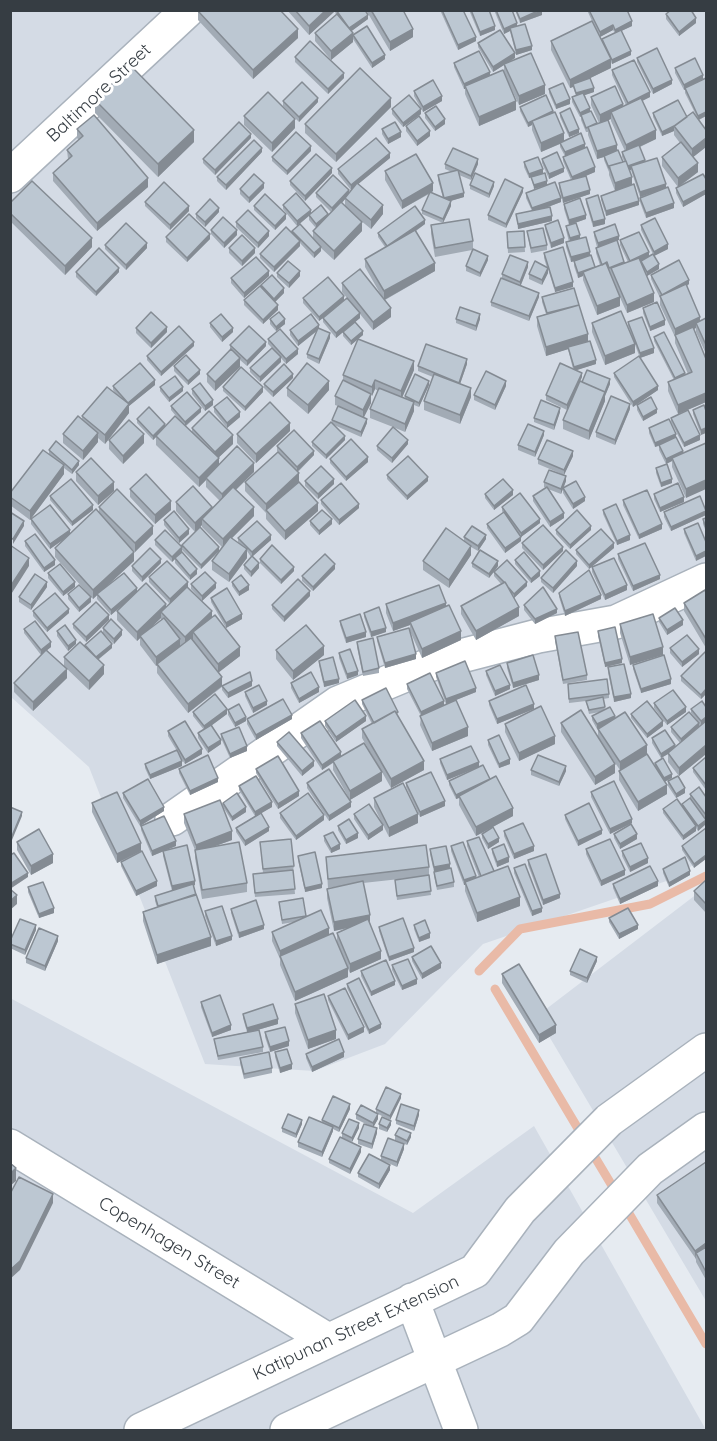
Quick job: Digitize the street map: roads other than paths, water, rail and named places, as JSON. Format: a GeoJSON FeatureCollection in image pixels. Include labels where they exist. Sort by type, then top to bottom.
{"type":"FeatureCollection","features":[{"type":"Feature","properties":{"kind":"street","name":"Baltimore Street"},"geometry":{"type":"LineString","coordinates":[[10,176],[188,10]]}},
{"type":"Feature","properties":{"kind":"street"},"geometry":{"type":"LineString","coordinates":[[172,819],[338,703],[434,663],[538,636],[615,622],[706,580]]}},
{"type":"Feature","properties":{"kind":"street","name":"Katipunan Street Extension"},"geometry":{"type":"LineString","coordinates":[[141,1431],[475,1271],[520,1210],[609,1120],[702,1062]]}},
{"type":"Feature","properties":{"kind":"street"},"geometry":{"type":"LineString","coordinates":[[287,1431],[518,1320],[569,1252],[651,1168],[706,1129]]}},
{"type":"Feature","properties":{"kind":"street","name":"Copenhagen Street"},"geometry":{"type":"LineString","coordinates":[[10,1146],[328,1340]]}},
{"type":"Feature","properties":{"kind":"street"},"geometry":{"type":"LineString","coordinates":[[412,1300],[461,1431]]}},
{"type":"Feature","properties":{"kind":"waterway"},"geometry":{"type":"LineString","coordinates":[[479,971],[520,929],[650,904],[706,876]]}},
{"type":"Feature","properties":{"kind":"waterway"},"geometry":{"type":"LineString","coordinates":[[495,989],[583,1137]]}},
{"type":"Feature","properties":{"kind":"waterway"},"geometry":{"type":"LineString","coordinates":[[590,1149],[617,1194]]}},
{"type":"Feature","properties":{"kind":"waterway"},"geometry":{"type":"LineString","coordinates":[[624,1205],[706,1344]]}}]}
